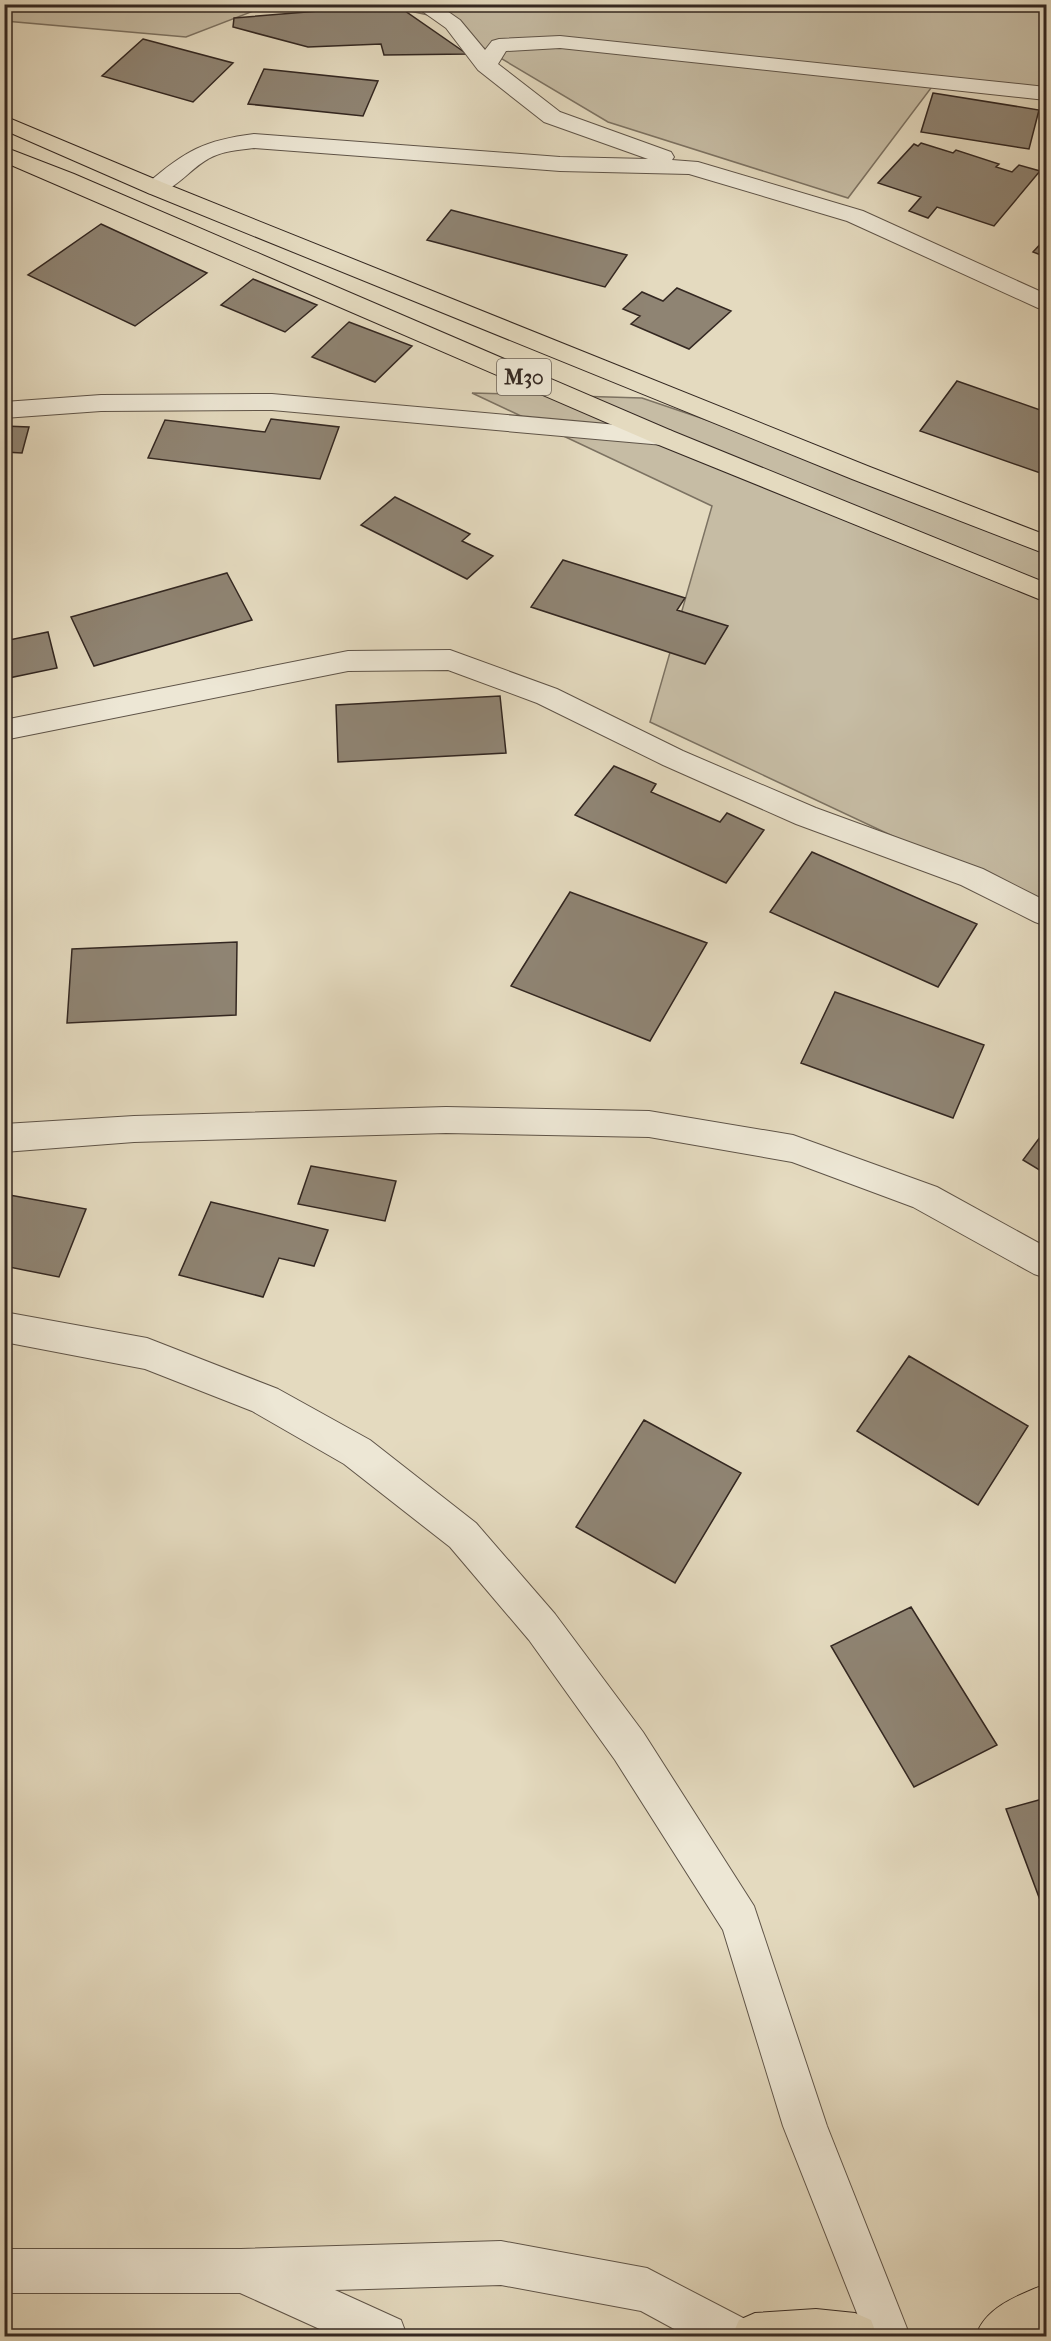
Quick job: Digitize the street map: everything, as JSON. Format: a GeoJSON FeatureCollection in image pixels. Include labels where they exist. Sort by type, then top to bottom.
{"type":"FeatureCollection","features":[{"type":"Feature","properties":{"kind":"main road","name":"M30"},"geometry":{"type":"LineString","coordinates":[[4,122],[156,188],[861,473],[1047,545]]}},
{"type":"Feature","properties":{"kind":"main road","name":"M30"},"geometry":{"type":"LineString","coordinates":[[4,154],[77,183],[663,437],[1047,593]]}},
{"type":"Feature","properties":{"kind":"main road"},"geometry":{"type":"LineString","coordinates":[[999,2337],[1017,2321],[1047,2306]]}},
{"type":"Feature","properties":{"kind":"main road"},"geometry":{"type":"LineString","coordinates":[[755,2337],[816,2332],[855,2337]]}},
{"type":"Feature","properties":{"kind":"street"},"geometry":{"type":"LineString","coordinates":[[422,4],[453,24],[486,65],[552,117],[690,167],[855,216],[1047,303]]}},
{"type":"Feature","properties":{"kind":"street"},"geometry":{"type":"LineString","coordinates":[[486,65],[499,45],[560,42],[1047,93]]}},
{"type":"Feature","properties":{"kind":"street"},"geometry":{"type":"LineString","coordinates":[[156,188],[191,158],[221,144],[254,141],[560,164],[690,167]]}},
{"type":"Feature","properties":{"kind":"street"},"geometry":{"type":"LineString","coordinates":[[4,410],[102,403],[272,402],[663,437]]}},
{"type":"Feature","properties":{"kind":"street"},"geometry":{"type":"LineString","coordinates":[[4,730],[348,661],[450,660],[547,696],[673,758],[806,816],[972,877],[1047,914]]}},
{"type":"Feature","properties":{"kind":"street"},"geometry":{"type":"LineString","coordinates":[[4,1137],[134,1129],[446,1120],[649,1124],[793,1149],[925,1197],[1047,1264]]}},
{"type":"Feature","properties":{"kind":"street"},"geometry":{"type":"LineString","coordinates":[[4,1328],[147,1354],[265,1400],[357,1452],[464,1535],[542,1627],[629,1746],[740,1920],[805,2126],[888,2337]]}},
{"type":"Feature","properties":{"kind":"street"},"geometry":{"type":"LineString","coordinates":[[4,2271],[241,2271],[501,2263],[647,2290],[730,2337]]}},
{"type":"Feature","properties":{"kind":"street"},"geometry":{"type":"LineString","coordinates":[[241,2271],[385,2337]]}},
{"type":"Feature","properties":{"kind":"shaded area"},"geometry":{"type":"Polygon","coordinates":[[[4,5],[269,5],[186,37],[5,21],[4,5]]]}},
{"type":"Feature","properties":{"kind":"shaded area"},"geometry":{"type":"Polygon","coordinates":[[[383,5],[1035,5],[1046,8],[1046,99],[940,76],[848,198],[608,122],[428,15],[383,5]]]}},
{"type":"Feature","properties":{"kind":"shaded area"},"geometry":{"type":"Polygon","coordinates":[[[472,393],[642,398],[1046,535],[1046,908],[650,722],[712,506],[472,393]]]}},
{"type":"Feature","properties":{"kind":"building"},"geometry":{"type":"Polygon","coordinates":[[[381,6],[405,11],[467,54],[384,55],[381,44],[308,47],[233,27],[234,18],[381,6]]]}},
{"type":"Feature","properties":{"kind":"building"},"geometry":{"type":"Polygon","coordinates":[[[143,39],[233,63],[193,102],[102,76],[143,39]]]}},
{"type":"Feature","properties":{"kind":"building"},"geometry":{"type":"Polygon","coordinates":[[[264,69],[378,81],[363,116],[248,104],[264,69]]]}},
{"type":"Feature","properties":{"kind":"building"},"geometry":{"type":"Polygon","coordinates":[[[933,93],[1039,110],[1029,149],[921,132],[933,93]]]}},
{"type":"Feature","properties":{"kind":"building"},"geometry":{"type":"Polygon","coordinates":[[[921,143],[953,153],[956,150],[999,164],[996,167],[1012,172],[1019,165],[1040,171],[994,226],[937,207],[928,218],[909,211],[921,197],[878,183],[914,144],[918,146],[921,143]]]}},
{"type":"Feature","properties":{"kind":"building"},"geometry":{"type":"Polygon","coordinates":[[[451,210],[627,255],[605,287],[427,240],[451,210]]]}},
{"type":"Feature","properties":{"kind":"building"},"geometry":{"type":"Polygon","coordinates":[[[101,224],[207,273],[135,326],[28,275],[101,224]]]}},
{"type":"Feature","properties":{"kind":"building"},"geometry":{"type":"Polygon","coordinates":[[[1046,238],[1046,257],[1033,252],[1046,238]]]}},
{"type":"Feature","properties":{"kind":"building"},"geometry":{"type":"Polygon","coordinates":[[[253,279],[317,305],[285,332],[221,305],[253,279]]]}},
{"type":"Feature","properties":{"kind":"building"},"geometry":{"type":"Polygon","coordinates":[[[677,288],[731,311],[689,349],[631,324],[640,316],[623,309],[642,292],[663,301],[677,288]]]}},
{"type":"Feature","properties":{"kind":"building"},"geometry":{"type":"Polygon","coordinates":[[[349,322],[412,346],[375,382],[312,357],[349,322]]]}},
{"type":"Feature","properties":{"kind":"building"},"geometry":{"type":"Polygon","coordinates":[[[957,381],[1046,412],[1046,475],[920,431],[957,381]]]}},
{"type":"Feature","properties":{"kind":"building"},"geometry":{"type":"Polygon","coordinates":[[[271,419],[339,427],[320,479],[148,458],[165,420],[265,432],[271,419]]]}},
{"type":"Feature","properties":{"kind":"building"},"geometry":{"type":"Polygon","coordinates":[[[4,426],[29,427],[22,453],[4,452],[4,426]]]}},
{"type":"Feature","properties":{"kind":"building"},"geometry":{"type":"Polygon","coordinates":[[[395,497],[470,534],[462,541],[493,556],[467,579],[361,525],[395,497]]]}},
{"type":"Feature","properties":{"kind":"building"},"geometry":{"type":"Polygon","coordinates":[[[563,560],[685,598],[677,610],[728,626],[705,664],[531,607],[563,560]]]}},
{"type":"Feature","properties":{"kind":"building"},"geometry":{"type":"Polygon","coordinates":[[[227,573],[252,620],[94,666],[71,617],[227,573]]]}},
{"type":"Feature","properties":{"kind":"building"},"geometry":{"type":"Polygon","coordinates":[[[48,632],[57,668],[4,679],[4,641],[48,632]]]}},
{"type":"Feature","properties":{"kind":"building"},"geometry":{"type":"Polygon","coordinates":[[[500,696],[506,753],[338,762],[336,705],[500,696]]]}},
{"type":"Feature","properties":{"kind":"building"},"geometry":{"type":"Polygon","coordinates":[[[614,766],[656,784],[651,792],[720,822],[727,813],[764,830],[726,883],[575,815],[614,766]]]}},
{"type":"Feature","properties":{"kind":"building"},"geometry":{"type":"Polygon","coordinates":[[[812,852],[977,924],[938,987],[770,912],[812,852]]]}},
{"type":"Feature","properties":{"kind":"building"},"geometry":{"type":"Polygon","coordinates":[[[570,892],[707,943],[650,1041],[511,986],[570,892]]]}},
{"type":"Feature","properties":{"kind":"building"},"geometry":{"type":"Polygon","coordinates":[[[237,942],[236,1015],[67,1023],[72,949],[237,942]]]}},
{"type":"Feature","properties":{"kind":"building"},"geometry":{"type":"Polygon","coordinates":[[[835,992],[984,1045],[953,1118],[801,1063],[835,992]]]}},
{"type":"Feature","properties":{"kind":"building"},"geometry":{"type":"Polygon","coordinates":[[[1046,1129],[1046,1174],[1023,1160],[1046,1129]]]}},
{"type":"Feature","properties":{"kind":"building"},"geometry":{"type":"Polygon","coordinates":[[[311,1166],[396,1181],[385,1221],[298,1204],[311,1166]]]}},
{"type":"Feature","properties":{"kind":"building"},"geometry":{"type":"Polygon","coordinates":[[[4,1194],[86,1209],[59,1277],[4,1266],[4,1194]]]}},
{"type":"Feature","properties":{"kind":"building"},"geometry":{"type":"Polygon","coordinates":[[[211,1202],[328,1230],[314,1266],[279,1258],[263,1297],[179,1275],[211,1202]]]}},
{"type":"Feature","properties":{"kind":"building"},"geometry":{"type":"Polygon","coordinates":[[[909,1356],[1028,1426],[978,1505],[857,1431],[909,1356]]]}},
{"type":"Feature","properties":{"kind":"building"},"geometry":{"type":"Polygon","coordinates":[[[644,1420],[741,1473],[675,1583],[576,1527],[644,1420]]]}},
{"type":"Feature","properties":{"kind":"building"},"geometry":{"type":"Polygon","coordinates":[[[911,1607],[997,1745],[914,1787],[831,1646],[911,1607]]]}},
{"type":"Feature","properties":{"kind":"building"},"geometry":{"type":"Polygon","coordinates":[[[1046,1798],[1046,1916],[1006,1809],[1046,1798]]]}}]}
